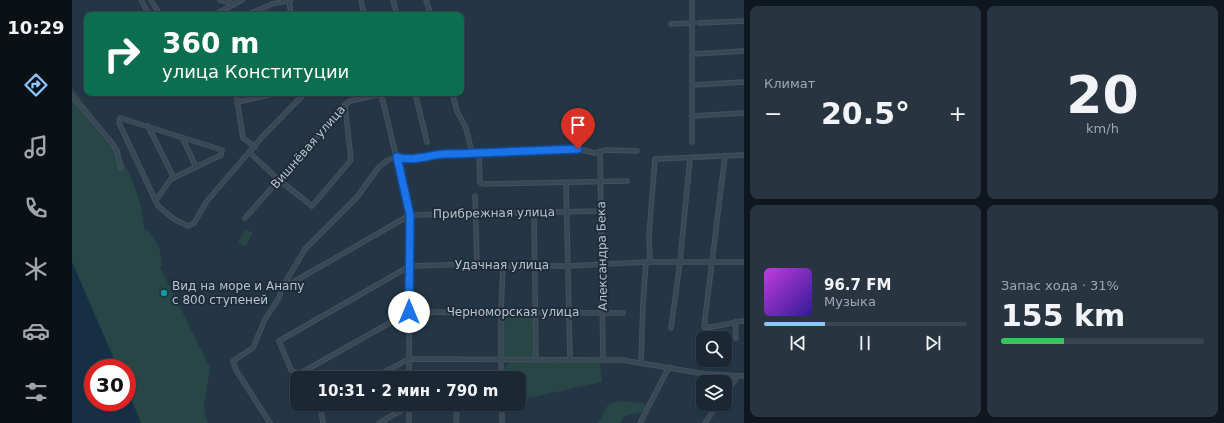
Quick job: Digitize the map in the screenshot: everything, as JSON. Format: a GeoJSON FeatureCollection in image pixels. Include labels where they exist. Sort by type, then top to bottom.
{"type":"FeatureCollection","features":[{"type":"Feature","properties":{"kind":"street"},"geometry":{"type":"LineString","coordinates":[[141,0],[147,12]]}},
{"type":"Feature","properties":{"kind":"street"},"geometry":{"type":"LineString","coordinates":[[151,0],[158,12]]}},
{"type":"Feature","properties":{"kind":"street"},"geometry":{"type":"LineString","coordinates":[[220,0],[235,4]]}},
{"type":"Feature","properties":{"kind":"street"},"geometry":{"type":"LineString","coordinates":[[220,12],[242,0]]}},
{"type":"Feature","properties":{"kind":"street"},"geometry":{"type":"LineString","coordinates":[[253,12],[272,4],[290,0],[291,12]]}},
{"type":"Feature","properties":{"kind":"street"},"geometry":{"type":"LineString","coordinates":[[361,0],[363,12]]}},
{"type":"Feature","properties":{"kind":"street"},"geometry":{"type":"LineString","coordinates":[[393,0],[396,12]]}},
{"type":"Feature","properties":{"kind":"street"},"geometry":{"type":"LineString","coordinates":[[426,0],[430,12]]}},
{"type":"Feature","properties":{"kind":"street"},"geometry":{"type":"LineString","coordinates":[[692,0],[692,142]]}},
{"type":"Feature","properties":{"kind":"street"},"geometry":{"type":"LineString","coordinates":[[699,24],[744,21]]}},
{"type":"Feature","properties":{"kind":"street"},"geometry":{"type":"LineString","coordinates":[[671,24],[693,23]]}},
{"type":"Feature","properties":{"kind":"street"},"geometry":{"type":"LineString","coordinates":[[693,54],[744,51]]}},
{"type":"Feature","properties":{"kind":"street"},"geometry":{"type":"LineString","coordinates":[[693,85],[744,82]]}},
{"type":"Feature","properties":{"kind":"street"},"geometry":{"type":"LineString","coordinates":[[72,96],[112,143],[117,151],[121,168]]}},
{"type":"Feature","properties":{"kind":"street"},"geometry":{"type":"LineString","coordinates":[[237,96],[243,138],[255,147]]}},
{"type":"Feature","properties":{"kind":"street"},"geometry":{"type":"LineString","coordinates":[[238,102],[265,96]]}},
{"type":"Feature","properties":{"kind":"street"},"geometry":{"type":"LineString","coordinates":[[156,200],[174,178],[221,155],[222,150],[120,118],[118,124],[158,206],[166,213],[188,226],[191,226],[207,201],[302,96]]}},
{"type":"Feature","properties":{"kind":"street","name":"Вишнёвая улица"},"geometry":{"type":"LineString","coordinates":[[246,218],[345,105],[350,101],[373,96]]}},
{"type":"Feature","properties":{"kind":"street"},"geometry":{"type":"LineString","coordinates":[[382,96],[410,215],[409,371]]}},
{"type":"Feature","properties":{"kind":"street"},"geometry":{"type":"LineString","coordinates":[[416,96],[427,142]]}},
{"type":"Feature","properties":{"kind":"street"},"geometry":{"type":"LineString","coordinates":[[453,96],[457,111],[466,128],[472,152]]}},
{"type":"Feature","properties":{"kind":"street"},"geometry":{"type":"LineString","coordinates":[[250,152],[279,180],[312,206],[351,160],[345,105]]}},
{"type":"Feature","properties":{"kind":"street"},"geometry":{"type":"LineString","coordinates":[[692,116],[744,114]]}},
{"type":"Feature","properties":{"kind":"street"},"geometry":{"type":"LineString","coordinates":[[148,126],[174,178]]}},
{"type":"Feature","properties":{"kind":"street"},"geometry":{"type":"LineString","coordinates":[[182,137],[196,167]]}},
{"type":"Feature","properties":{"kind":"street"},"geometry":{"type":"LineString","coordinates":[[270,423],[240,377],[233,361],[253,348],[265,318],[279,298],[282,288],[305,249],[357,197],[379,166],[388,160],[397,157],[414,159],[428,158],[438,154],[472,152],[578,149],[600,152],[606,150],[637,151]]}},
{"type":"Feature","properties":{"kind":"street","name":"Александра Бека"},"geometry":{"type":"LineString","coordinates":[[600,152],[603,359]]}},
{"type":"Feature","properties":{"kind":"street"},"geometry":{"type":"LineString","coordinates":[[479,153],[479,178],[480,182],[483,184],[627,181]]}},
{"type":"Feature","properties":{"kind":"street"},"geometry":{"type":"LineString","coordinates":[[641,362],[643,302],[648,262],[655,159],[744,155]]}},
{"type":"Feature","properties":{"kind":"street"},"geometry":{"type":"LineString","coordinates":[[725,156],[704,327],[716,328],[735,322],[744,321]]}},
{"type":"Feature","properties":{"kind":"street"},"geometry":{"type":"LineString","coordinates":[[671,328],[680,262],[690,158]]}},
{"type":"Feature","properties":{"kind":"street"},"geometry":{"type":"LineString","coordinates":[[566,183],[570,359]]}},
{"type":"Feature","properties":{"kind":"street"},"geometry":{"type":"LineString","coordinates":[[476,196],[475,213],[477,264]]}},
{"type":"Feature","properties":{"kind":"street","name":"Прибрежная улица"},"geometry":{"type":"LineString","coordinates":[[282,288],[410,215],[601,211]]}},
{"type":"Feature","properties":{"kind":"street"},"geometry":{"type":"LineString","coordinates":[[534,213],[536,265],[536,360]]}},
{"type":"Feature","properties":{"kind":"street","name":"Удачная улица"},"geometry":{"type":"LineString","coordinates":[[292,371],[279,341],[410,266],[477,264],[503,266],[568,266],[648,262],[744,262]]}},
{"type":"Feature","properties":{"kind":"street"},"geometry":{"type":"LineString","coordinates":[[501,371],[503,266]]}},
{"type":"Feature","properties":{"kind":"street","name":"Черноморская улица"},"geometry":{"type":"LineString","coordinates":[[308,371],[409,312],[623,313]]}},
{"type":"Feature","properties":{"kind":"street"},"geometry":{"type":"LineString","coordinates":[[735,322],[736,338]]}},
{"type":"Feature","properties":{"kind":"street"},"geometry":{"type":"LineString","coordinates":[[386,371],[409,359],[603,359],[641,362],[705,374],[737,377],[744,376]]}},
{"type":"Feature","properties":{"kind":"street"},"geometry":{"type":"LineString","coordinates":[[640,423],[669,367]]}},
{"type":"Feature","properties":{"kind":"street"},"geometry":{"type":"LineString","coordinates":[[732,384],[737,377]]}},
{"type":"Feature","properties":{"kind":"street"},"geometry":{"type":"LineString","coordinates":[[321,411],[323,423]]}},
{"type":"Feature","properties":{"kind":"street"},"geometry":{"type":"LineString","coordinates":[[378,423],[399,411]]}},
{"type":"Feature","properties":{"kind":"street"},"geometry":{"type":"LineString","coordinates":[[409,411],[409,423]]}},
{"type":"Feature","properties":{"kind":"street"},"geometry":{"type":"LineString","coordinates":[[456,411],[456,423]]}},
{"type":"Feature","properties":{"kind":"street"},"geometry":{"type":"LineString","coordinates":[[502,411],[502,423]]}},
{"type":"Feature","properties":{"kind":"street"},"geometry":{"type":"LineString","coordinates":[[705,423],[713,411]]}},
{"type":"Feature","properties":{"kind":"green space"},"geometry":{"type":"Polygon","coordinates":[[[72,87],[102,128],[128,172],[140,203],[145,231],[147,229],[159,247],[162,264],[160,267],[210,368],[204,406],[208,423],[138,423],[133,411],[136,411],[136,359],[112,359],[72,264],[72,87]]]}},
{"type":"Feature","properties":{"kind":"green space"},"geometry":{"type":"Polygon","coordinates":[[[245,229],[253,233],[245,247],[238,243],[245,229]]]}},
{"type":"Feature","properties":{"kind":"green space"},"geometry":{"type":"Polygon","coordinates":[[[504,316],[534,316],[535,359],[504,360],[504,316]]]}},
{"type":"Feature","properties":{"kind":"green space"},"geometry":{"type":"Polygon","coordinates":[[[510,362],[600,363],[602,382],[526,398],[526,371],[504,371],[510,362]]]}},
{"type":"Feature","properties":{"kind":"green space"},"geometry":{"type":"Polygon","coordinates":[[[617,401],[643,403],[647,406],[645,412],[625,416],[619,423],[598,423],[608,405],[617,401]]]}},
{"type":"Feature","properties":{"kind":"water"},"geometry":{"type":"Polygon","coordinates":[[[72,262],[114,359],[84,359],[84,411],[136,411],[141,423],[72,423],[72,262]]]}},
{"type":"Feature","properties":{"kind":"place","name":"Вид на море и Анапу с 800 ступеней"},"geometry":{"type":"Point","coordinates":[164,293]}},
{"type":"Feature","properties":{"kind":"route"},"geometry":{"type":"LineString","coordinates":[[409,312],[410,215],[397,157],[402,159],[414,159],[428,158],[443,153],[453,154],[468,152],[479,153],[578,149]]}}]}
